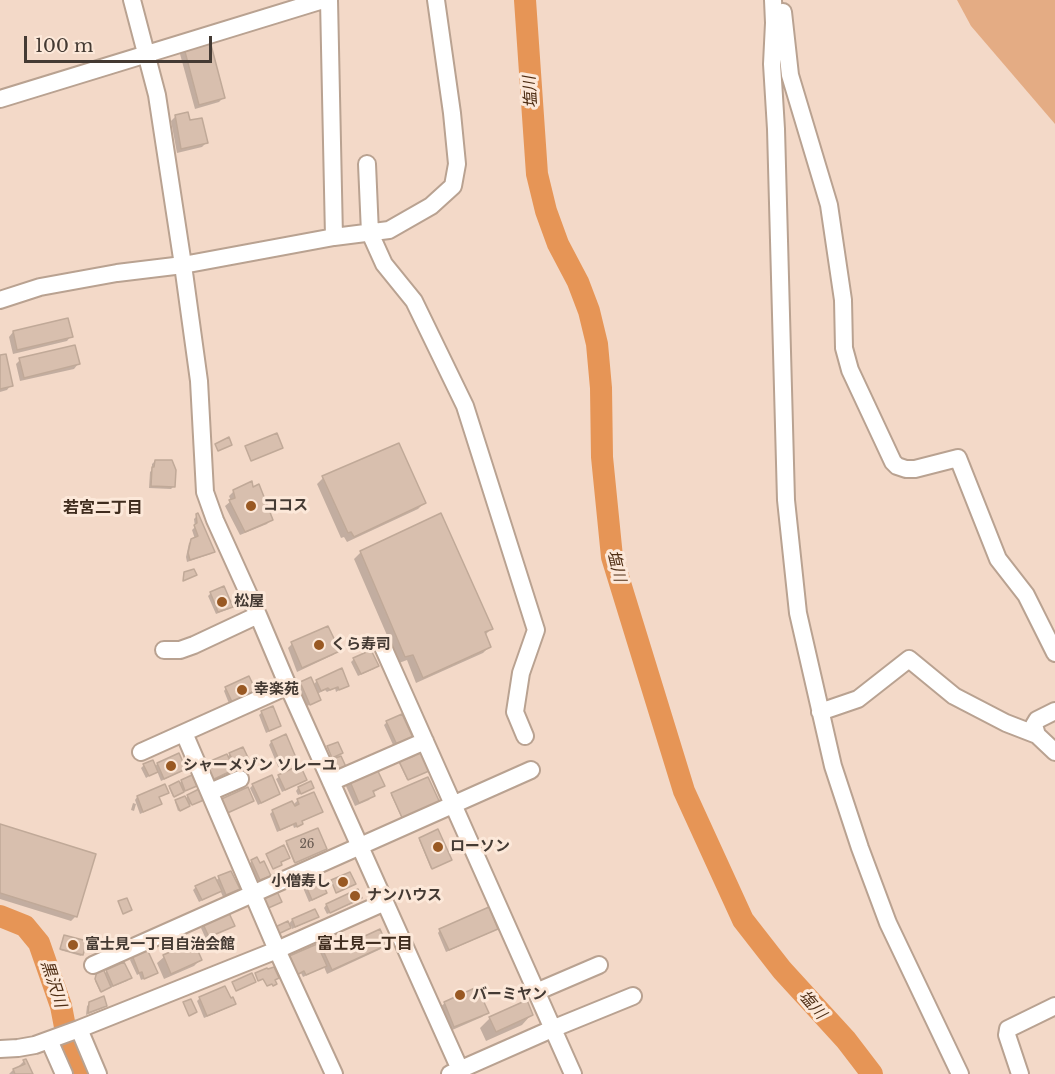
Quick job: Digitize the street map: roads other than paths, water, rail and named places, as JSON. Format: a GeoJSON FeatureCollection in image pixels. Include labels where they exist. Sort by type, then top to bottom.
{"type":"FeatureCollection","features":[{"type":"Feature","properties":{"kind":"street"},"geometry":{"type":"LineString","coordinates":[[132,0],[157,95],[183,265],[199,381],[205,492],[215,520],[385,902],[457,1072],[552,1029],[633,996]]}},
{"type":"Feature","properties":{"kind":"street"},"geometry":{"type":"LineString","coordinates":[[329,0],[334,237]]}},
{"type":"Feature","properties":{"kind":"street"},"geometry":{"type":"LineString","coordinates":[[0,300],[40,287],[117,273],[183,265],[334,237],[389,230],[431,206],[453,186],[457,164],[436,0]]}},
{"type":"Feature","properties":{"kind":"street"},"geometry":{"type":"LineString","coordinates":[[773,0],[772,64],[786,500],[798,613],[833,766],[860,848],[888,923],[960,1074]]}},
{"type":"Feature","properties":{"kind":"street"},"geometry":{"type":"LineString","coordinates":[[781,0],[790,75],[830,205],[843,300],[844,348],[850,370],[893,462],[897,466],[915,469],[957,458],[999,559],[1026,595],[1055,654]]}},
{"type":"Feature","properties":{"kind":"street"},"geometry":{"type":"LineString","coordinates":[[0,99],[311,2]]}},
{"type":"Feature","properties":{"kind":"street"},"geometry":{"type":"LineString","coordinates":[[367,164],[370,233],[384,264],[414,301],[465,406],[536,630],[520,673],[515,712],[525,736]]}},
{"type":"Feature","properties":{"kind":"street"},"geometry":{"type":"LineString","coordinates":[[164,650],[180,650],[258,615]]}},
{"type":"Feature","properties":{"kind":"street"},"geometry":{"type":"LineString","coordinates":[[383,647],[573,1074]]}},
{"type":"Feature","properties":{"kind":"street"},"geometry":{"type":"LineString","coordinates":[[820,712],[858,699],[909,658],[954,696],[1006,723],[1037,735],[1055,752]]}},
{"type":"Feature","properties":{"kind":"street"},"geometry":{"type":"LineString","coordinates":[[141,752],[288,686]]}},
{"type":"Feature","properties":{"kind":"street"},"geometry":{"type":"LineString","coordinates":[[1037,735],[1034,725],[1037,720],[1055,711]]}},
{"type":"Feature","properties":{"kind":"street"},"geometry":{"type":"LineString","coordinates":[[184,733],[277,950],[334,1074]]}},
{"type":"Feature","properties":{"kind":"street"},"geometry":{"type":"LineString","coordinates":[[331,782],[425,741]]}},
{"type":"Feature","properties":{"kind":"street"},"geometry":{"type":"LineString","coordinates":[[93,965],[531,770]]}},
{"type":"Feature","properties":{"kind":"street"},"geometry":{"type":"LineString","coordinates":[[210,792],[240,779]]}},
{"type":"Feature","properties":{"kind":"street"},"geometry":{"type":"LineString","coordinates":[[0,1050],[49,1040],[79,1029],[277,950],[385,902]]}},
{"type":"Feature","properties":{"kind":"street"},"geometry":{"type":"LineString","coordinates":[[536,992],[599,965]]}},
{"type":"Feature","properties":{"kind":"street"},"geometry":{"type":"LineString","coordinates":[[1020,1074],[1007,1035],[1008,1029],[1055,1006]]}},
{"type":"Feature","properties":{"kind":"street"},"geometry":{"type":"LineString","coordinates":[[79,1029],[98,1074]]}},
{"type":"Feature","properties":{"kind":"street"},"geometry":{"type":"LineString","coordinates":[[49,1040],[64,1074]]}},
{"type":"Feature","properties":{"kind":"waterway","name":"塩川"},"geometry":{"type":"LineString","coordinates":[[525,0],[537,174],[546,211],[558,244],[578,282],[589,311],[597,344],[601,388],[602,457],[612,557],[684,791],[743,920],[782,970],[846,1040],[872,1074]]}},
{"type":"Feature","properties":{"kind":"waterway","name":"黒沢川"},"geometry":{"type":"LineString","coordinates":[[0,916],[25,926],[39,943],[61,1006],[70,1053],[78,1074]]}},
{"type":"Feature","properties":{"kind":"place","name":"ココス"},"geometry":{"type":"Point","coordinates":[251,506]}},
{"type":"Feature","properties":{"kind":"place","name":"松屋"},"geometry":{"type":"Point","coordinates":[222,602]}},
{"type":"Feature","properties":{"kind":"place","name":"くら寿司"},"geometry":{"type":"Point","coordinates":[319,645]}},
{"type":"Feature","properties":{"kind":"place","name":"幸楽苑"},"geometry":{"type":"Point","coordinates":[242,690]}},
{"type":"Feature","properties":{"kind":"place","name":"シャーメゾン ソレーユ"},"geometry":{"type":"Point","coordinates":[171,766]}},
{"type":"Feature","properties":{"kind":"place","name":"ローソン"},"geometry":{"type":"Point","coordinates":[438,847]}},
{"type":"Feature","properties":{"kind":"place","name":"小僧寿し"},"geometry":{"type":"Point","coordinates":[343,882]}},
{"type":"Feature","properties":{"kind":"place","name":"ナンハウス"},"geometry":{"type":"Point","coordinates":[355,896]}},
{"type":"Feature","properties":{"kind":"place","name":"富士見一丁目自治会館"},"geometry":{"type":"Point","coordinates":[73,945]}},
{"type":"Feature","properties":{"kind":"place","name":"バーミヤン"},"geometry":{"type":"Point","coordinates":[460,995]}},
{"type":"Feature","properties":{"kind":"district","name":"若宮二丁目"},"geometry":{"type":"Point","coordinates":[103,508]}},
{"type":"Feature","properties":{"kind":"district","name":"富士見一丁目"},"geometry":{"type":"Point","coordinates":[365,944]}}]}
